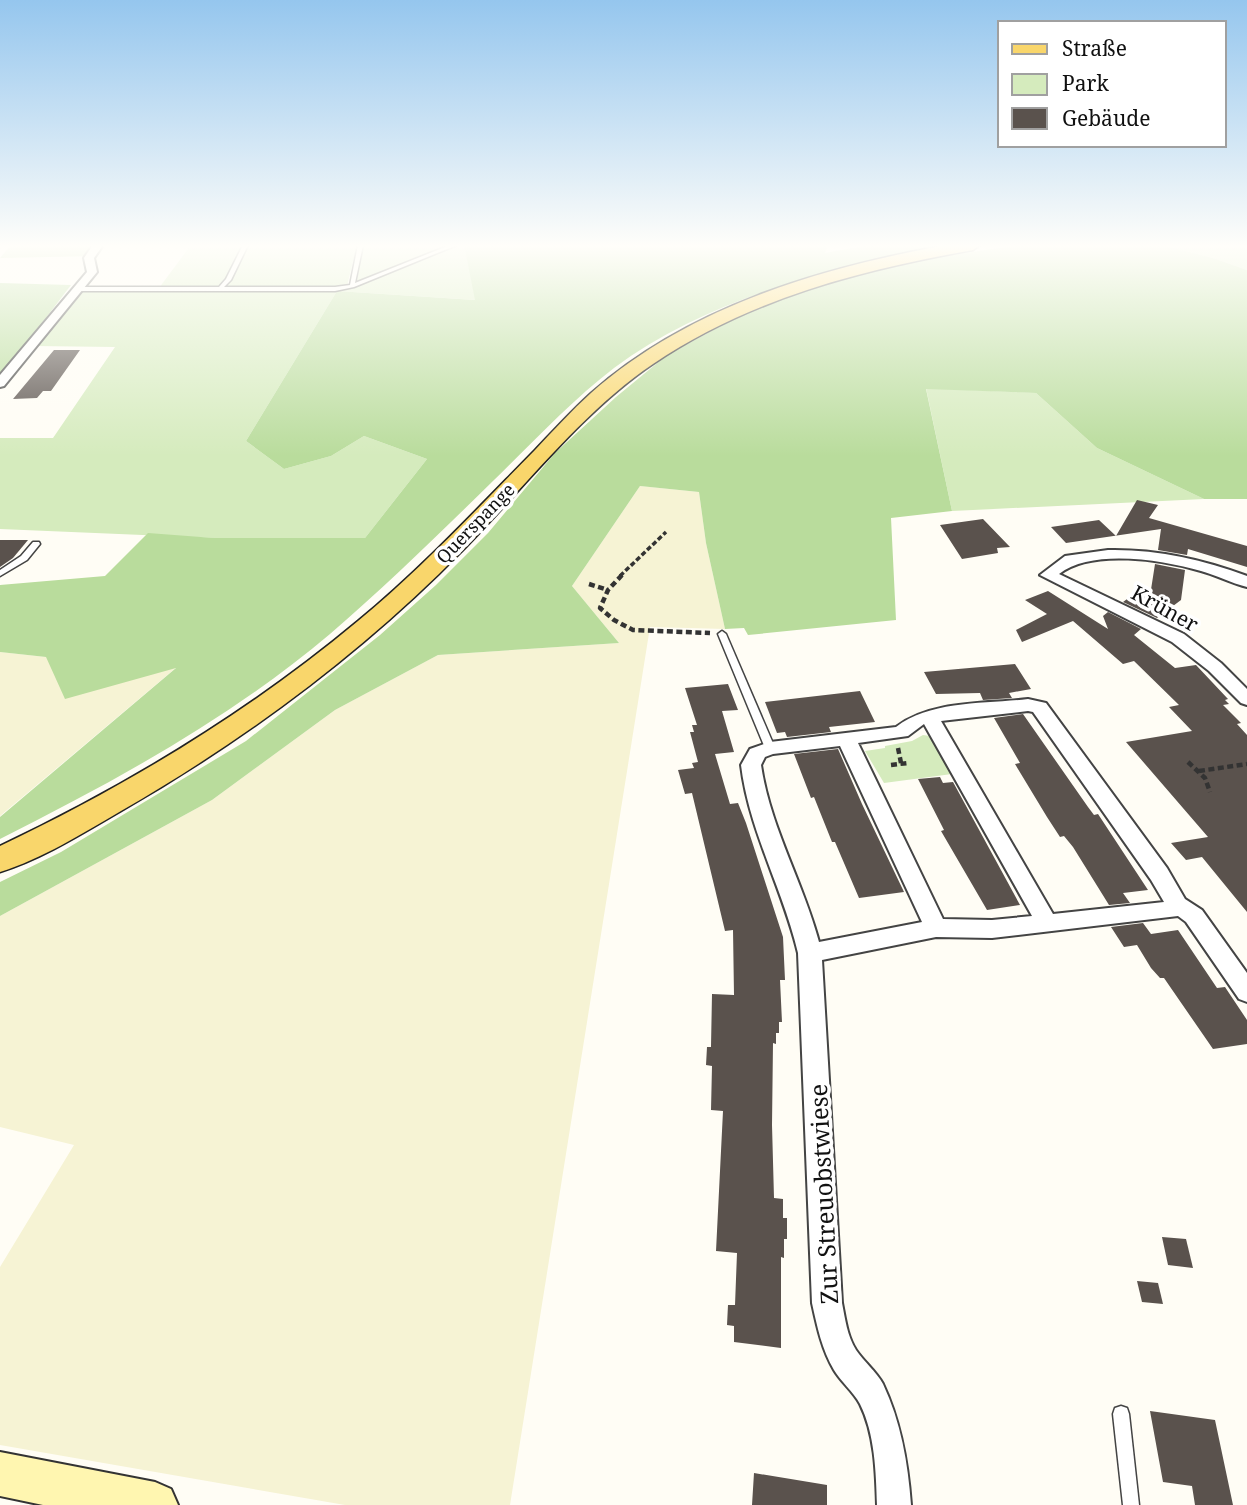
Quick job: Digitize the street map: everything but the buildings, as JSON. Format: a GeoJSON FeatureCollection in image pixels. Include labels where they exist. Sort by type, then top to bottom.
{"type":"FeatureCollection","features":[{"type":"Feature","properties":{"kind":"main road","name":"Querspange"},"geometry":{"type":"LineString","coordinates":[[0,860],[54,835],[137,789],[247,718],[304,677],[368,626],[435,565],[604,392],[656,352],[726,315]]}},
{"type":"Feature","properties":{"kind":"main road"},"geometry":{"type":"LineString","coordinates":[[0,1474],[155,1505]]}},
{"type":"Feature","properties":{"kind":"street"},"geometry":{"type":"LineString","coordinates":[[0,383],[56,315]]}},
{"type":"Feature","properties":{"kind":"street","name":"Krüner"},"geometry":{"type":"LineString","coordinates":[[1247,582],[1172,559],[1138,554],[1068,560],[1048,575],[1178,638],[1215,667],[1247,699]]}},
{"type":"Feature","properties":{"kind":"street"},"geometry":{"type":"LineString","coordinates":[[770,748],[901,732],[918,719],[929,716],[1028,705],[1039,707],[1159,874],[1177,905],[1194,916],[1247,992]]}},
{"type":"Feature","properties":{"kind":"street"},"geometry":{"type":"LineString","coordinates":[[929,716],[1047,923]]}},
{"type":"Feature","properties":{"kind":"street"},"geometry":{"type":"LineString","coordinates":[[846,739],[936,928]]}},
{"type":"Feature","properties":{"kind":"street","name":"Zur Streuobstwiese"},"geometry":{"type":"LineString","coordinates":[[770,748],[757,753],[751,765],[752,780],[775,852],[800,913],[810,953],[827,1303],[835,1336],[845,1360],[870,1392],[885,1430],[892,1459],[894,1505]]}},
{"type":"Feature","properties":{"kind":"street"},"geometry":{"type":"LineString","coordinates":[[810,953],[936,928],[992,929],[1171,910],[1177,905]]}},
{"type":"Feature","properties":{"kind":"lane"},"geometry":{"type":"LineString","coordinates":[[0,574],[19,563],[36,544]]}},
{"type":"Feature","properties":{"kind":"lane"},"geometry":{"type":"LineString","coordinates":[[722,634],[770,748]]}},
{"type":"Feature","properties":{"kind":"lane"},"geometry":{"type":"LineString","coordinates":[[1121,1414],[1131,1505]]}},
{"type":"Feature","properties":{"kind":"path"},"geometry":{"type":"LineString","coordinates":[[666,532],[608,590],[600,602],[600,608],[625,628],[722,634]]}},
{"type":"Feature","properties":{"kind":"path"},"geometry":{"type":"LineString","coordinates":[[589,584],[608,590]]}},
{"type":"Feature","properties":{"kind":"path"},"geometry":{"type":"LineString","coordinates":[[1238,758],[1246,765]]}},
{"type":"Feature","properties":{"kind":"path"},"geometry":{"type":"LineString","coordinates":[[891,765],[908,762]]}},
{"type":"Feature","properties":{"kind":"path"},"geometry":{"type":"LineString","coordinates":[[1188,762],[1199,771],[1210,792]]}},
{"type":"Feature","properties":{"kind":"path"},"geometry":{"type":"LineString","coordinates":[[1199,771],[1246,765]]}},
{"type":"Feature","properties":{"kind":"shaded area"},"geometry":{"type":"Polygon","coordinates":[[[640,486],[699,492],[706,543],[725,629],[650,627],[510,1505],[345,1505],[0,1445],[0,1267],[74,1145],[0,1127],[0,916],[212,800],[335,710],[438,655],[619,643],[572,586],[640,486]]]}},
{"type":"Feature","properties":{"kind":"shaded area"},"geometry":{"type":"Polygon","coordinates":[[[0,652],[46,657],[178,666],[0,816],[0,652]]]}},
{"type":"Feature","properties":{"kind":"green space"},"geometry":{"type":"Polygon","coordinates":[[[0,315],[48,315],[0,378],[0,315]]]}},
{"type":"Feature","properties":{"kind":"green space"},"geometry":{"type":"Polygon","coordinates":[[[59,315],[322,315],[246,441],[284,469],[331,456],[364,436],[427,459],[365,538],[214,538],[0,529],[0,438],[53,438],[115,347],[34,346],[59,315]]]}},
{"type":"Feature","properties":{"kind":"green space"},"geometry":{"type":"Polygon","coordinates":[[[322,315],[706,315],[650,344],[614,368],[583,394],[393,577],[292,665],[171,746],[0,839],[0,817],[176,668],[65,699],[46,657],[0,652],[0,585],[105,576],[148,533],[214,538],[365,538],[427,459],[364,436],[331,456],[284,469],[246,441],[322,315]]]}},
{"type":"Feature","properties":{"kind":"green space"},"geometry":{"type":"Polygon","coordinates":[[[741,315],[1247,315],[1247,499],[1204,499],[1097,448],[1036,393],[926,389],[952,511],[891,518],[896,620],[748,635],[744,628],[725,629],[706,543],[699,492],[640,486],[572,586],[619,643],[438,655],[335,710],[212,800],[0,916],[0,882],[61,852],[246,741],[380,635],[436,585],[488,533],[555,453],[667,355],[741,315]]]}},
{"type":"Feature","properties":{"kind":"green space"},"geometry":{"type":"Polygon","coordinates":[[[926,388],[1036,393],[1097,448],[1204,499],[952,511],[926,388]]]}},
{"type":"Feature","properties":{"kind":"green space"},"geometry":{"type":"Polygon","coordinates":[[[923,735],[937,737],[955,771],[952,774],[884,783],[865,751],[912,741],[923,735]]]}}]}
